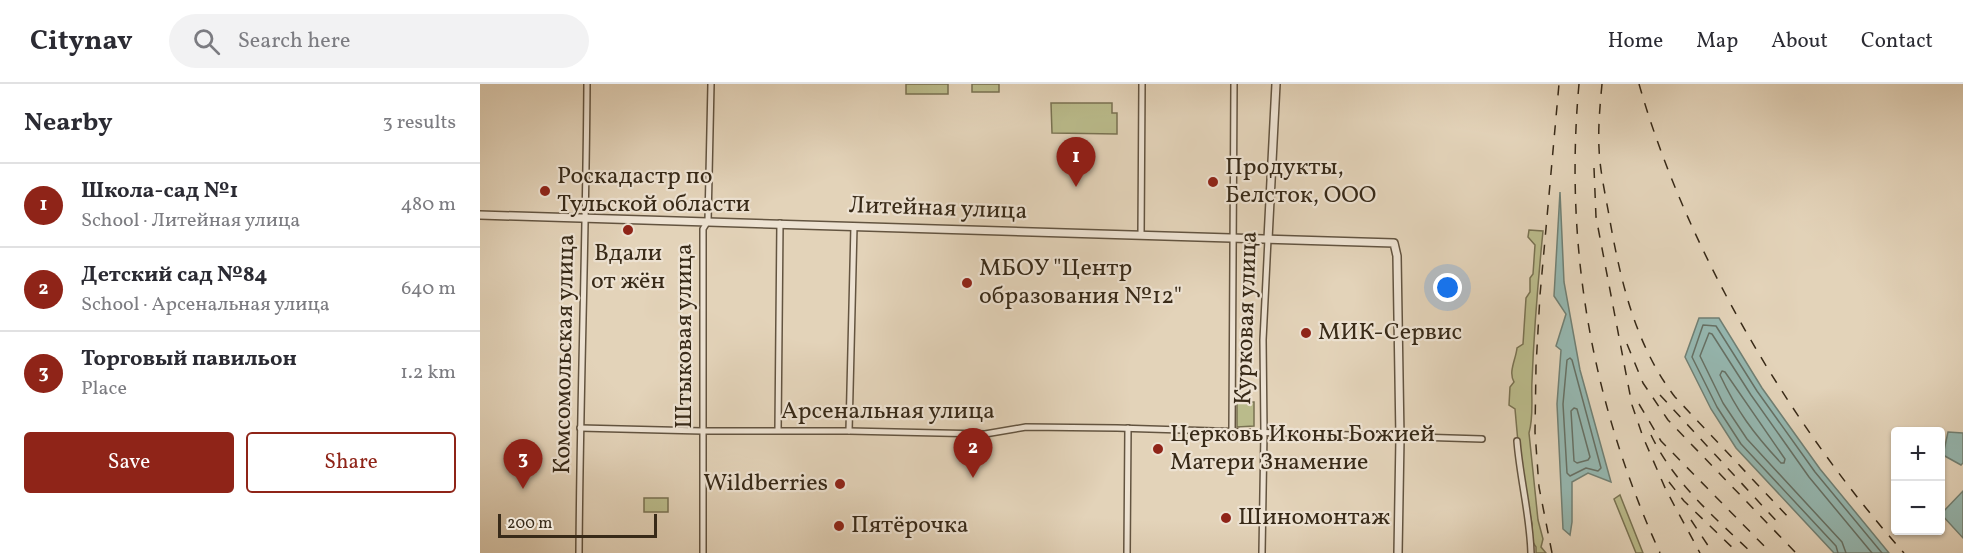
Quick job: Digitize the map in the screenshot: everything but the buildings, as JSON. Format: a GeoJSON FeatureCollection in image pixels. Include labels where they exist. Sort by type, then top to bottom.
{"type":"FeatureCollection","features":[{"type":"Feature","properties":{"kind":"street","name":"Комсомольская улица"},"geometry":{"type":"LineString","coordinates":[[579,553],[587,84]]}},
{"type":"Feature","properties":{"kind":"street","name":"Штыковая улица"},"geometry":{"type":"LineString","coordinates":[[703,553],[703,229],[708,222],[711,84]]}},
{"type":"Feature","properties":{"kind":"street"},"geometry":{"type":"LineString","coordinates":[[1141,235],[1142,84]]}},
{"type":"Feature","properties":{"kind":"street"},"geometry":{"type":"LineString","coordinates":[[1232,431],[1234,84]]}},
{"type":"Feature","properties":{"kind":"street","name":"Курковая улица"},"geometry":{"type":"LineString","coordinates":[[1262,553],[1263,329],[1276,84]]}},
{"type":"Feature","properties":{"kind":"street","name":"Литейная улица"},"geometry":{"type":"LineString","coordinates":[[480,215],[1394,243],[1397,256],[1400,438]]}},
{"type":"Feature","properties":{"kind":"street"},"geometry":{"type":"LineString","coordinates":[[778,430],[780,223]]}},
{"type":"Feature","properties":{"kind":"street"},"geometry":{"type":"LineString","coordinates":[[849,430],[854,226]]}},
{"type":"Feature","properties":{"kind":"street","name":"Арсенальная улица"},"geometry":{"type":"LineString","coordinates":[[580,428],[702,431],[849,430],[985,434],[1026,427],[1128,428],[1482,440]]}},
{"type":"Feature","properties":{"kind":"street"},"geometry":{"type":"LineString","coordinates":[[1127,553],[1128,428]]}},
{"type":"Feature","properties":{"kind":"street"},"geometry":{"type":"LineString","coordinates":[[1398,553],[1400,438]]}},
{"type":"Feature","properties":{"kind":"street"},"geometry":{"type":"LineString","coordinates":[[1517,441],[1530,523],[1531,553]]}},
{"type":"Feature","properties":{"kind":"green space"},"geometry":{"type":"Polygon","coordinates":[[[906,84],[948,84],[948,94],[906,94],[906,84]]]}},
{"type":"Feature","properties":{"kind":"green space"},"geometry":{"type":"Polygon","coordinates":[[[972,84],[999,84],[999,92],[972,92],[972,84]]]}},
{"type":"Feature","properties":{"kind":"green space"},"geometry":{"type":"Polygon","coordinates":[[[1051,103],[1112,103],[1112,113],[1117,113],[1117,134],[1052,133],[1051,103]]]}},
{"type":"Feature","properties":{"kind":"green space"},"geometry":{"type":"Polygon","coordinates":[[[1529,230],[1543,231],[1529,433],[1538,520],[1543,539],[1541,547],[1546,553],[1536,553],[1536,547],[1532,541],[1532,524],[1520,465],[1515,409],[1509,405],[1510,387],[1514,382],[1512,370],[1517,348],[1523,344],[1526,298],[1530,292],[1530,278],[1533,274],[1535,245],[1528,237],[1529,230]]]}},
{"type":"Feature","properties":{"kind":"green space"},"geometry":{"type":"Polygon","coordinates":[[[1237,402],[1254,402],[1254,426],[1237,427],[1237,402]]]}},
{"type":"Feature","properties":{"kind":"green space"},"geometry":{"type":"Polygon","coordinates":[[[1620,495],[1643,553],[1636,553],[1614,499],[1620,495]]]}},
{"type":"Feature","properties":{"kind":"green space"},"geometry":{"type":"Polygon","coordinates":[[[644,498],[668,498],[668,512],[644,512],[644,498]]]}},
{"type":"Feature","properties":{"kind":"water"},"geometry":{"type":"Polygon","coordinates":[[[1560,192],[1564,282],[1580,370],[1611,482],[1588,473],[1572,482],[1570,535],[1563,529],[1557,404],[1561,350],[1556,346],[1566,314],[1554,296],[1560,192]]]}},
{"type":"Feature","properties":{"kind":"water"},"geometry":{"type":"Polygon","coordinates":[[[1699,318],[1719,318],[1762,388],[1820,469],[1889,553],[1834,553],[1736,448],[1711,409],[1685,357],[1699,318]]]}},
{"type":"Feature","properties":{"kind":"water"},"geometry":{"type":"Polygon","coordinates":[[[1948,432],[1963,433],[1963,463],[1961,465],[1945,456],[1948,432]]]}},
{"type":"Feature","properties":{"kind":"water"},"geometry":{"type":"Polygon","coordinates":[[[1963,491],[1963,538],[1945,518],[1945,510],[1963,491]]]}},
{"type":"Feature","properties":{"kind":"railway"},"geometry":{"type":"LineString","coordinates":[[1552,553],[1539,487],[1535,432],[1540,295],[1559,84]]}},
{"type":"Feature","properties":{"kind":"railway"},"geometry":{"type":"LineString","coordinates":[[1579,84],[1575,145],[1576,205],[1580,265],[1588,324],[1617,440],[1636,497],[1660,553]]}},
{"type":"Feature","properties":{"kind":"railway"},"geometry":{"type":"LineString","coordinates":[[1602,84],[1599,132],[1602,176],[1619,267],[1640,335],[1661,377],[1675,397],[1790,519]]}},
{"type":"Feature","properties":{"kind":"railway"},"geometry":{"type":"LineString","coordinates":[[1639,84],[1659,146],[1684,209],[1713,271],[1746,332],[1782,392],[1821,449],[1904,553]]}},
{"type":"Feature","properties":{"kind":"railway"},"geometry":{"type":"LineString","coordinates":[[1594,168],[1596,217],[1632,405],[1666,490],[1700,553]]}},
{"type":"Feature","properties":{"kind":"railway"},"geometry":{"type":"LineString","coordinates":[[1627,344],[1643,383],[1668,420],[1796,553]]}},
{"type":"Feature","properties":{"kind":"railway"},"geometry":{"type":"LineString","coordinates":[[1660,395],[1782,527]]}},
{"type":"Feature","properties":{"kind":"railway"},"geometry":{"type":"LineString","coordinates":[[1639,404],[1661,441],[1771,553]]}},
{"type":"Feature","properties":{"kind":"railway"},"geometry":{"type":"LineString","coordinates":[[1651,435],[1671,469],[1683,484],[1752,553]]}},
{"type":"Feature","properties":{"kind":"railway"},"geometry":{"type":"LineString","coordinates":[[1669,482],[1684,501],[1738,553]]}},
{"type":"Feature","properties":{"kind":"railway"},"geometry":{"type":"LineString","coordinates":[[1691,520],[1713,553]]}},
{"type":"Feature","properties":{"kind":"place","name":"Продукты, Белсток, ООО"},"geometry":{"type":"Point","coordinates":[1213,182]}},
{"type":"Feature","properties":{"kind":"place","name":"Школа-сад №1"},"geometry":{"type":"Point","coordinates":[1076,187]}},
{"type":"Feature","properties":{"kind":"place","name":"Роскадастр по Тульской области"},"geometry":{"type":"Point","coordinates":[545,191]}},
{"type":"Feature","properties":{"kind":"place","name":"Вдали от жён"},"geometry":{"type":"Point","coordinates":[628,230]}},
{"type":"Feature","properties":{"kind":"place","name":"МБОУ \"Центр образования №12\""},"geometry":{"type":"Point","coordinates":[967,283]}},
{"type":"Feature","properties":{"kind":"place","name":"МИК-Сервис"},"geometry":{"type":"Point","coordinates":[1306,333]}},
{"type":"Feature","properties":{"kind":"place","name":"Церковь Иконы Божией Матери Знамение"},"geometry":{"type":"Point","coordinates":[1158,449]}},
{"type":"Feature","properties":{"kind":"place","name":"Детский сад №84"},"geometry":{"type":"Point","coordinates":[973,478]}},
{"type":"Feature","properties":{"kind":"place","name":"Wildberries"},"geometry":{"type":"Point","coordinates":[840,484]}},
{"type":"Feature","properties":{"kind":"place","name":"Торговый павильон"},"geometry":{"type":"Point","coordinates":[523,489]}},
{"type":"Feature","properties":{"kind":"place","name":"Шиномонтаж"},"geometry":{"type":"Point","coordinates":[1226,518]}},
{"type":"Feature","properties":{"kind":"place","name":"Пятёрочка"},"geometry":{"type":"Point","coordinates":[839,526]}}]}
